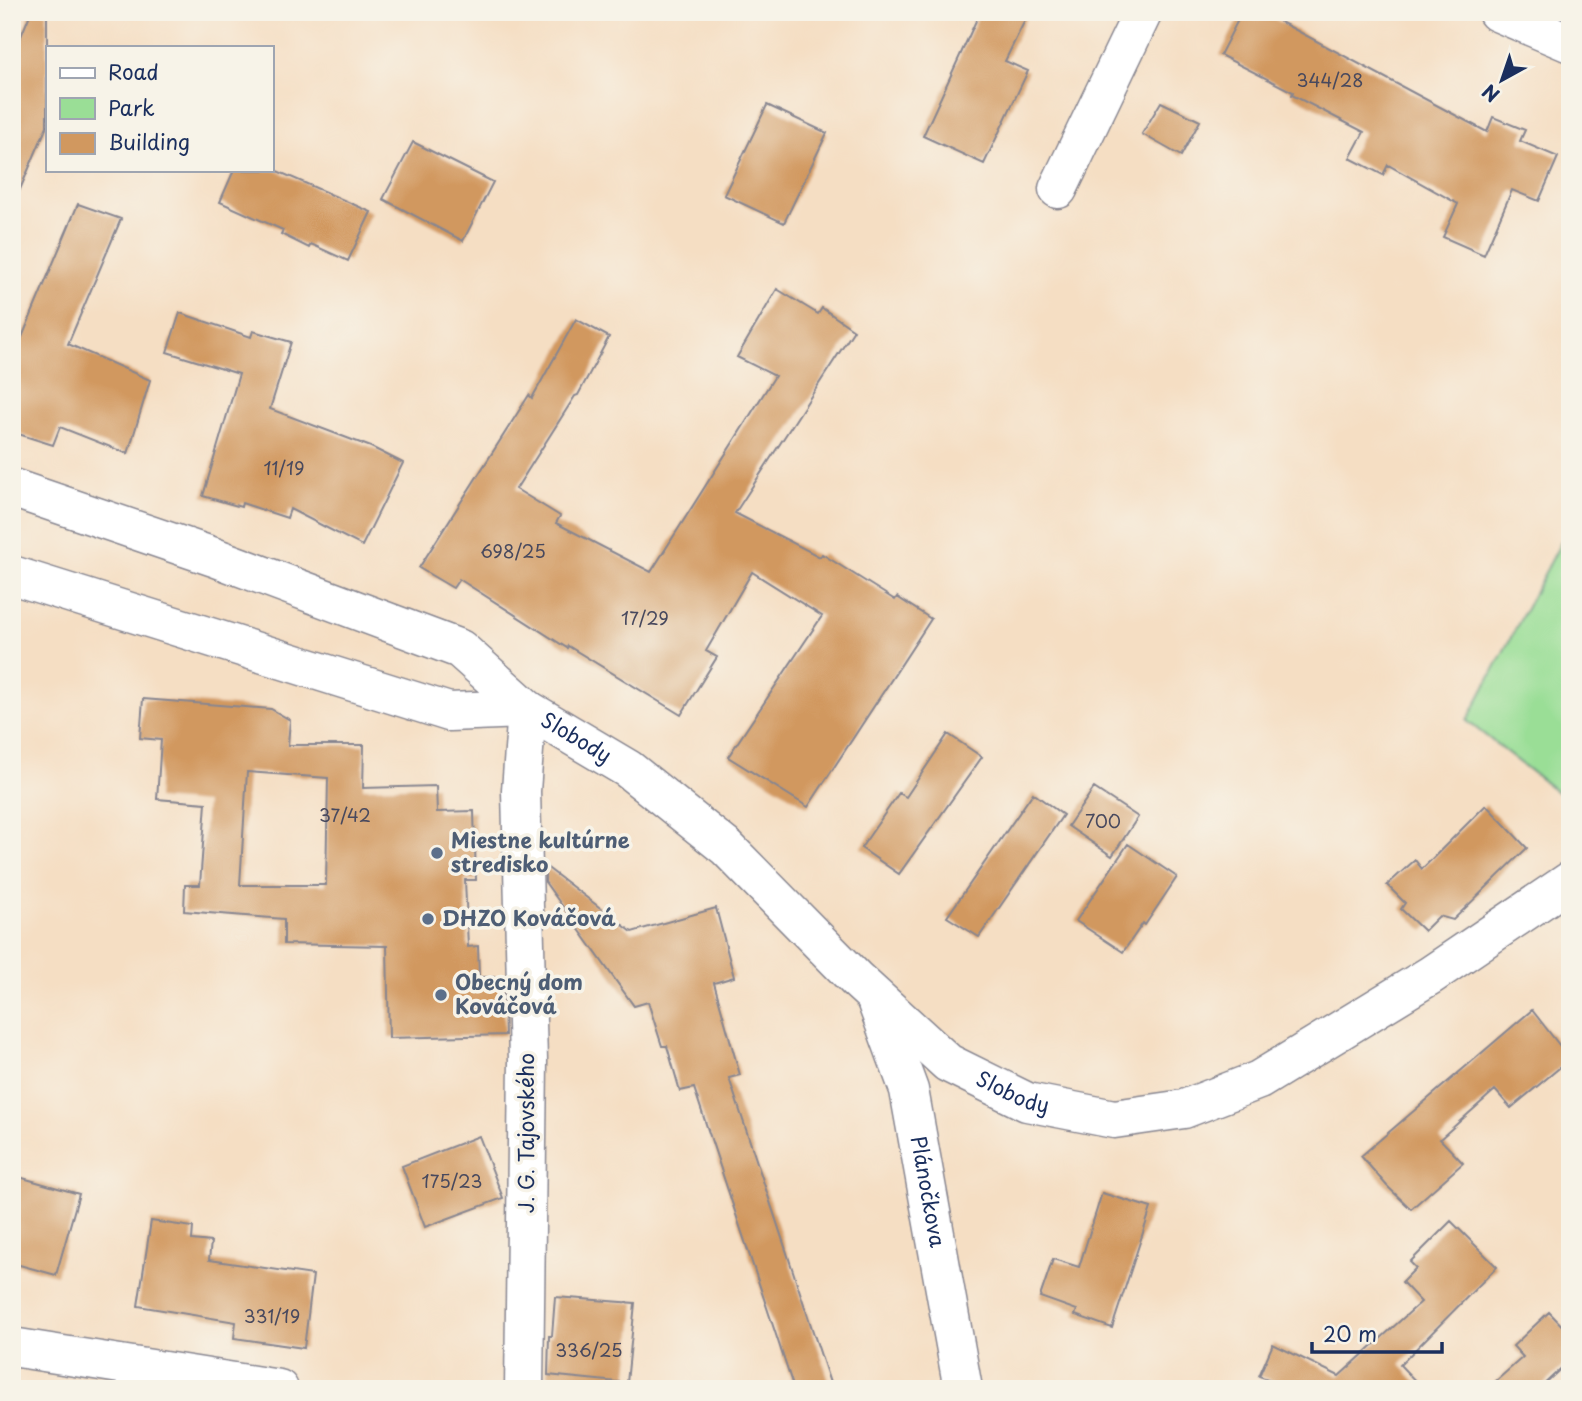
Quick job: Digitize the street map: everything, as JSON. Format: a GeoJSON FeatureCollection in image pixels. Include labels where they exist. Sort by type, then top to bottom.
{"type":"FeatureCollection","features":[{"type":"Feature","properties":{"kind":"street"},"geometry":{"type":"LineString","coordinates":[[1058,189],[1143,12]]}},
{"type":"Feature","properties":{"kind":"street"},"geometry":{"type":"LineString","coordinates":[[1497,12],[1570,43]]}},
{"type":"Feature","properties":{"kind":"street","name":"Slobody"},"geometry":{"type":"LineString","coordinates":[[12,488],[214,557],[460,649],[527,709],[628,769],[727,848],[876,998],[948,1063],[1027,1102],[1114,1119],[1184,1109],[1259,1080],[1431,975],[1570,881]]}},
{"type":"Feature","properties":{"kind":"street","name":"Slobody"},"geometry":{"type":"LineString","coordinates":[[12,575],[449,712],[527,709]]}},
{"type":"Feature","properties":{"kind":"street","name":"J. G. Tajovského"},"geometry":{"type":"LineString","coordinates":[[524,1389],[528,1061],[521,791],[527,709]]}},
{"type":"Feature","properties":{"kind":"street","name":"Plánočkova"},"geometry":{"type":"LineString","coordinates":[[876,998],[908,1090],[963,1389]]}},
{"type":"Feature","properties":{"kind":"street"},"geometry":{"type":"LineString","coordinates":[[12,1347],[83,1373],[279,1389]]}},
{"type":"Feature","properties":{"kind":"green space"},"geometry":{"type":"Polygon","coordinates":[[[1570,525],[1570,802],[1467,721],[1570,525]]]}},
{"type":"Feature","properties":{"kind":"building"},"geometry":{"type":"Polygon","coordinates":[[[31,12],[47,12],[46,128],[12,208],[12,58],[31,12]]]}},
{"type":"Feature","properties":{"kind":"building"},"geometry":{"type":"Polygon","coordinates":[[[980,12],[1029,12],[1005,61],[1028,71],[984,164],[923,136],[980,12]]]}},
{"type":"Feature","properties":{"kind":"building"},"geometry":{"type":"Polygon","coordinates":[[[1242,12],[1262,12],[1487,132],[1493,117],[1525,130],[1520,141],[1558,157],[1539,201],[1512,190],[1484,255],[1443,237],[1458,204],[1388,165],[1383,175],[1350,158],[1364,132],[1220,55],[1242,12]]]}},
{"type":"Feature","properties":{"kind":"building"},"geometry":{"type":"Polygon","coordinates":[[[1161,102],[1200,121],[1181,156],[1142,134],[1161,102]]]}},
{"type":"Feature","properties":{"kind":"building"},"geometry":{"type":"Polygon","coordinates":[[[767,105],[827,133],[784,223],[724,195],[767,105]]]}},
{"type":"Feature","properties":{"kind":"building"},"geometry":{"type":"Polygon","coordinates":[[[413,142],[493,182],[463,241],[383,199],[413,142]]]}},
{"type":"Feature","properties":{"kind":"building"},"geometry":{"type":"Polygon","coordinates":[[[275,170],[371,212],[348,261],[311,244],[309,248],[281,234],[283,230],[220,202],[233,172],[275,170]]]}},
{"type":"Feature","properties":{"kind":"building"},"geometry":{"type":"Polygon","coordinates":[[[78,204],[121,219],[68,344],[150,380],[128,454],[60,427],[53,445],[12,432],[12,361],[78,204]]]}},
{"type":"Feature","properties":{"kind":"building"},"geometry":{"type":"Polygon","coordinates":[[[777,289],[818,314],[822,308],[854,330],[735,513],[820,557],[822,554],[895,600],[897,597],[931,619],[808,807],[728,757],[822,616],[752,572],[706,651],[717,657],[681,715],[568,646],[567,648],[459,579],[453,588],[419,568],[529,395],[532,398],[576,319],[609,337],[578,395],[516,489],[560,516],[556,523],[651,572],[775,376],[737,357],[777,289]]]}},
{"type":"Feature","properties":{"kind":"building"},"geometry":{"type":"Polygon","coordinates":[[[180,313],[251,337],[253,331],[291,342],[270,409],[371,447],[403,463],[362,546],[290,509],[287,518],[242,503],[241,507],[203,496],[239,374],[167,352],[180,313]]]}},
{"type":"Feature","properties":{"kind":"building"},"geometry":{"type":"Polygon","coordinates":[[[143,699],[271,709],[290,720],[288,745],[364,745],[363,788],[436,786],[437,812],[474,811],[476,880],[465,880],[468,947],[478,946],[479,977],[503,977],[505,1035],[389,1038],[387,946],[284,944],[284,919],[184,911],[185,885],[200,885],[206,803],[157,799],[161,740],[140,738],[143,699]],[[247,772],[240,885],[326,885],[328,778],[247,772]]]}},
{"type":"Feature","properties":{"kind":"building"},"geometry":{"type":"Polygon","coordinates":[[[948,734],[982,757],[899,874],[861,848],[899,793],[906,797],[948,734]]]}},
{"type":"Feature","properties":{"kind":"building"},"geometry":{"type":"Polygon","coordinates":[[[1094,788],[1138,817],[1112,856],[1068,826],[1094,788]]]}},
{"type":"Feature","properties":{"kind":"building"},"geometry":{"type":"Polygon","coordinates":[[[1033,793],[1063,815],[979,937],[947,917],[1033,793]]]}},
{"type":"Feature","properties":{"kind":"building"},"geometry":{"type":"Polygon","coordinates":[[[1486,805],[1527,848],[1453,920],[1439,916],[1424,931],[1401,909],[1405,903],[1387,885],[1415,860],[1422,869],[1486,805]]]}},
{"type":"Feature","properties":{"kind":"building"},"geometry":{"type":"Polygon","coordinates":[[[1128,844],[1177,877],[1123,952],[1076,921],[1128,844]]]}},
{"type":"Feature","properties":{"kind":"building"},"geometry":{"type":"Polygon","coordinates":[[[545,866],[632,932],[716,908],[734,977],[714,983],[740,1075],[729,1078],[832,1389],[794,1389],[694,1088],[680,1091],[667,1046],[662,1046],[648,1002],[634,1006],[545,882],[545,866]]]}},
{"type":"Feature","properties":{"kind":"building"},"geometry":{"type":"Polygon","coordinates":[[[1532,1010],[1570,1059],[1511,1108],[1495,1090],[1440,1139],[1463,1163],[1411,1209],[1361,1156],[1532,1010]]]}},
{"type":"Feature","properties":{"kind":"building"},"geometry":{"type":"Polygon","coordinates":[[[479,1136],[503,1198],[425,1227],[402,1166],[479,1136]]]}},
{"type":"Feature","properties":{"kind":"building"},"geometry":{"type":"Polygon","coordinates":[[[12,1175],[79,1194],[56,1275],[12,1263],[12,1175]]]}},
{"type":"Feature","properties":{"kind":"building"},"geometry":{"type":"Polygon","coordinates":[[[1102,1193],[1151,1208],[1112,1328],[1075,1315],[1077,1310],[1040,1297],[1053,1259],[1079,1267],[1102,1193]]]}},
{"type":"Feature","properties":{"kind":"building"},"geometry":{"type":"Polygon","coordinates":[[[151,1221],[193,1227],[192,1240],[211,1242],[209,1260],[313,1275],[304,1348],[234,1338],[236,1322],[138,1306],[151,1221]]]}},
{"type":"Feature","properties":{"kind":"building"},"geometry":{"type":"Polygon","coordinates":[[[1451,1221],[1497,1267],[1400,1365],[1423,1389],[1296,1389],[1259,1376],[1273,1344],[1339,1376],[1421,1302],[1402,1282],[1416,1268],[1410,1262],[1451,1221]]]}},
{"type":"Feature","properties":{"kind":"building"},"geometry":{"type":"Polygon","coordinates":[[[555,1297],[635,1303],[627,1383],[548,1375],[549,1336],[552,1336],[555,1297]]]}},
{"type":"Feature","properties":{"kind":"building"},"geometry":{"type":"Polygon","coordinates":[[[1549,1312],[1570,1334],[1570,1360],[1539,1389],[1487,1389],[1523,1357],[1513,1346],[1549,1312]]]}},
{"type":"Feature","properties":{"kind":"place","name":"Miestne kultúrne stredisko"},"geometry":{"type":"Point","coordinates":[437,853]}},
{"type":"Feature","properties":{"kind":"place","name":"DHZO Kováčová"},"geometry":{"type":"Point","coordinates":[428,919]}},
{"type":"Feature","properties":{"kind":"place","name":"Obecný dom Kováčová"},"geometry":{"type":"Point","coordinates":[441,995]}}]}
